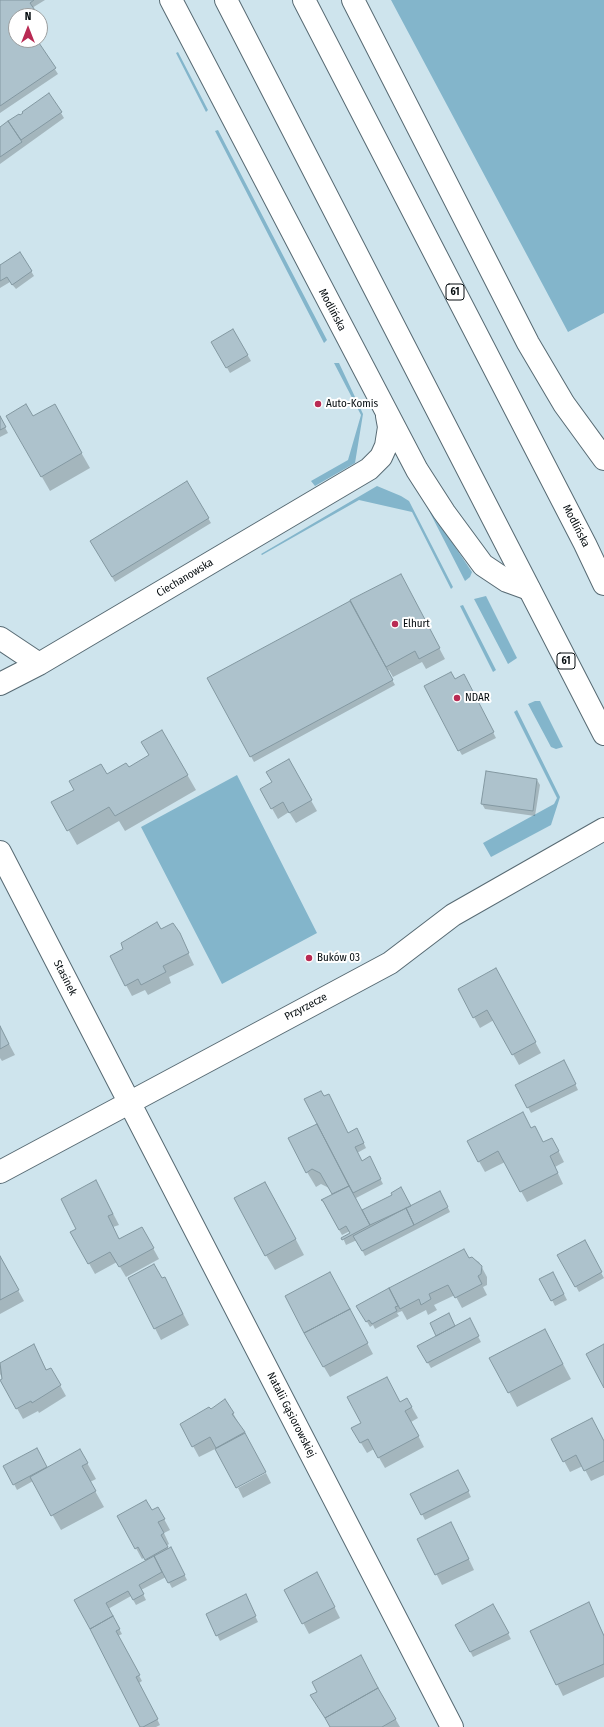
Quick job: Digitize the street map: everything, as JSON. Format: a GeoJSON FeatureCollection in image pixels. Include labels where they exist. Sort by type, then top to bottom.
{"type":"FeatureCollection","features":[{"type":"Feature","properties":{"kind":"street","name":"Modlińska"},"geometry":{"type":"LineString","coordinates":[[171,0],[417,470],[444,512],[483,565],[507,581],[529,589]]}},
{"type":"Feature","properties":{"kind":"street","name":"61"},"geometry":{"type":"LineString","coordinates":[[226,0],[604,734]]}},
{"type":"Feature","properties":{"kind":"street","name":"Modlińska"},"geometry":{"type":"LineString","coordinates":[[304,0],[585,544],[604,584]]}},
{"type":"Feature","properties":{"kind":"street"},"geometry":{"type":"LineString","coordinates":[[352,0],[528,343],[564,404],[604,459]]}},
{"type":"Feature","properties":{"kind":"street","name":"Ciechanowska"},"geometry":{"type":"LineString","coordinates":[[0,684],[39,664],[370,469],[381,458],[386,446],[389,427],[387,415]]}},
{"type":"Feature","properties":{"kind":"street","name":"Ciechanowska"},"geometry":{"type":"LineString","coordinates":[[370,469],[393,465],[417,470]]}},
{"type":"Feature","properties":{"kind":"street"},"geometry":{"type":"LineString","coordinates":[[0,638],[39,664]]}},
{"type":"Feature","properties":{"kind":"street","name":"Przyrzecze"},"geometry":{"type":"LineString","coordinates":[[0,1172],[390,962],[453,915],[604,829]]}},
{"type":"Feature","properties":{"kind":"street","name":"Stasinek"},"geometry":{"type":"LineString","coordinates":[[0,852],[129,1103]]}},
{"type":"Feature","properties":{"kind":"street","name":"Natalii Gąsiorowskiej"},"geometry":{"type":"LineString","coordinates":[[129,1103],[452,1727]]}},
{"type":"Feature","properties":{"kind":"shaded area"},"geometry":{"type":"Polygon","coordinates":[[[391,0],[604,0],[604,313],[568,332],[391,0]]]}},
{"type":"Feature","properties":{"kind":"shaded area"},"geometry":{"type":"Polygon","coordinates":[[[178,52],[208,110],[206,112],[176,53],[178,52]]]}},
{"type":"Feature","properties":{"kind":"shaded area"},"geometry":{"type":"Polygon","coordinates":[[[218,130],[327,340],[324,343],[215,131],[218,130]]]}},
{"type":"Feature","properties":{"kind":"shaded area"},"geometry":{"type":"Polygon","coordinates":[[[334,363],[339,363],[363,414],[355,463],[315,486],[311,481],[348,460],[361,415],[334,363]]]}},
{"type":"Feature","properties":{"kind":"shaded area"},"geometry":{"type":"Polygon","coordinates":[[[377,486],[409,501],[453,587],[451,589],[412,512],[359,500],[262,555],[261,554],[377,486]]]}},
{"type":"Feature","properties":{"kind":"shaded area"},"geometry":{"type":"Polygon","coordinates":[[[423,499],[472,572],[470,577],[465,581],[423,499]]]}},
{"type":"Feature","properties":{"kind":"shaded area"},"geometry":{"type":"Polygon","coordinates":[[[486,596],[517,658],[508,664],[474,599],[486,596]]]}},
{"type":"Feature","properties":{"kind":"shaded area"},"geometry":{"type":"Polygon","coordinates":[[[463,605],[496,670],[493,672],[460,606],[463,605]]]}},
{"type":"Feature","properties":{"kind":"shaded area"},"geometry":{"type":"Polygon","coordinates":[[[535,701],[540,701],[563,747],[556,749],[551,747],[528,704],[535,701]]]}},
{"type":"Feature","properties":{"kind":"shaded area"},"geometry":{"type":"Polygon","coordinates":[[[517,710],[560,797],[551,825],[491,857],[483,843],[554,804],[557,798],[514,712],[517,710]]]}},
{"type":"Feature","properties":{"kind":"shaded area"},"geometry":{"type":"Polygon","coordinates":[[[237,775],[317,933],[222,984],[141,827],[237,775]]]}},
{"type":"Feature","properties":{"kind":"building"},"geometry":{"type":"Polygon","coordinates":[[[0,0],[34,0],[30,3],[33,8],[8,8],[8,48],[42,48],[56,68],[0,106],[0,0]]]}},
{"type":"Feature","properties":{"kind":"building"},"geometry":{"type":"Polygon","coordinates":[[[49,93],[62,112],[21,140],[8,121],[23,113],[22,112],[49,93]]]}},
{"type":"Feature","properties":{"kind":"building"},"geometry":{"type":"Polygon","coordinates":[[[8,121],[22,142],[0,157],[0,127],[8,121]]]}},
{"type":"Feature","properties":{"kind":"building"},"geometry":{"type":"Polygon","coordinates":[[[20,252],[32,271],[12,285],[7,277],[0,281],[0,265],[20,252]]]}},
{"type":"Feature","properties":{"kind":"building"},"geometry":{"type":"Polygon","coordinates":[[[233,329],[248,355],[226,368],[211,342],[233,329]]]}},
{"type":"Feature","properties":{"kind":"building"},"geometry":{"type":"Polygon","coordinates":[[[26,404],[33,416],[55,404],[82,453],[41,477],[6,416],[26,404]]]}},
{"type":"Feature","properties":{"kind":"building"},"geometry":{"type":"Polygon","coordinates":[[[0,416],[6,427],[0,430],[0,416]]]}},
{"type":"Feature","properties":{"kind":"building"},"geometry":{"type":"Polygon","coordinates":[[[187,481],[209,518],[112,577],[90,541],[187,481]]]}},
{"type":"Feature","properties":{"kind":"building","name":"Elhurt"},"geometry":{"type":"Polygon","coordinates":[[[401,574],[440,648],[419,659],[415,651],[386,667],[350,600],[401,574]]]}},
{"type":"Feature","properties":{"kind":"building"},"geometry":{"type":"Polygon","coordinates":[[[350,601],[393,680],[250,757],[207,678],[350,601]]]}},
{"type":"Feature","properties":{"kind":"building"},"geometry":{"type":"Polygon","coordinates":[[[451,672],[455,679],[464,674],[494,732],[458,751],[424,686],[451,672]]]}},
{"type":"Feature","properties":{"kind":"building"},"geometry":{"type":"Polygon","coordinates":[[[162,730],[188,775],[115,816],[109,807],[67,831],[51,802],[74,790],[69,781],[101,764],[107,774],[126,763],[129,767],[149,755],[141,742],[162,730]]]}},
{"type":"Feature","properties":{"kind":"building"},"geometry":{"type":"Polygon","coordinates":[[[289,759],[312,800],[289,813],[283,802],[271,809],[260,789],[272,782],[266,772],[289,759]]]}},
{"type":"Feature","properties":{"kind":"building"},"geometry":{"type":"Polygon","coordinates":[[[486,771],[537,779],[533,811],[481,804],[486,771]]]}},
{"type":"Feature","properties":{"kind":"building"},"geometry":{"type":"Polygon","coordinates":[[[157,922],[161,929],[173,923],[180,933],[189,953],[163,966],[166,972],[141,985],[138,979],[125,986],[110,956],[123,949],[121,943],[157,922]]]}},
{"type":"Feature","properties":{"kind":"building"},"geometry":{"type":"Polygon","coordinates":[[[496,968],[536,1042],[512,1055],[487,1010],[473,1018],[458,989],[496,968]]]}},
{"type":"Feature","properties":{"kind":"building"},"geometry":{"type":"Polygon","coordinates":[[[0,1026],[9,1044],[0,1049],[0,1026]]]}},
{"type":"Feature","properties":{"kind":"building"},"geometry":{"type":"Polygon","coordinates":[[[564,1060],[576,1084],[527,1108],[515,1085],[564,1060]]]}},
{"type":"Feature","properties":{"kind":"building"},"geometry":{"type":"Polygon","coordinates":[[[321,1091],[324,1096],[329,1094],[348,1133],[357,1128],[364,1143],[355,1147],[362,1161],[370,1156],[381,1179],[353,1193],[304,1099],[321,1091]]]}},
{"type":"Feature","properties":{"kind":"building"},"geometry":{"type":"Polygon","coordinates":[[[523,1112],[531,1128],[535,1126],[543,1142],[552,1138],[559,1151],[550,1156],[558,1173],[520,1192],[498,1151],[478,1162],[467,1141],[523,1112]]]}},
{"type":"Feature","properties":{"kind":"building"},"geometry":{"type":"Polygon","coordinates":[[[317,1124],[349,1186],[332,1194],[320,1173],[312,1169],[306,1173],[288,1138],[317,1124]]]}},
{"type":"Feature","properties":{"kind":"building"},"geometry":{"type":"Polygon","coordinates":[[[96,1180],[113,1214],[108,1216],[119,1239],[142,1227],[154,1248],[119,1267],[110,1252],[88,1264],[70,1232],[76,1229],[61,1199],[96,1180]]]}},
{"type":"Feature","properties":{"kind":"building"},"geometry":{"type":"Polygon","coordinates":[[[265,1182],[296,1239],[265,1256],[234,1198],[265,1182]]]}},
{"type":"Feature","properties":{"kind":"building"},"geometry":{"type":"Polygon","coordinates":[[[349,1186],[370,1225],[342,1240],[341,1238],[350,1233],[346,1226],[339,1230],[323,1201],[321,1200],[349,1186]]]}},
{"type":"Feature","properties":{"kind":"building"},"geometry":{"type":"Polygon","coordinates":[[[401,1187],[411,1206],[370,1225],[362,1210],[392,1195],[391,1193],[401,1187]]]}},
{"type":"Feature","properties":{"kind":"building"},"geometry":{"type":"Polygon","coordinates":[[[440,1191],[448,1207],[414,1225],[406,1208],[440,1191]]]}},
{"type":"Feature","properties":{"kind":"building"},"geometry":{"type":"Polygon","coordinates":[[[406,1208],[414,1225],[362,1251],[353,1236],[406,1208]]]}},
{"type":"Feature","properties":{"kind":"building"},"geometry":{"type":"Polygon","coordinates":[[[585,1240],[602,1272],[575,1287],[557,1255],[585,1240]]]}},
{"type":"Feature","properties":{"kind":"building"},"geometry":{"type":"Polygon","coordinates":[[[464,1249],[469,1258],[472,1257],[482,1266],[481,1274],[478,1276],[482,1284],[455,1298],[448,1285],[429,1294],[431,1299],[421,1305],[419,1299],[400,1309],[389,1288],[464,1249]]]}},
{"type":"Feature","properties":{"kind":"building"},"geometry":{"type":"Polygon","coordinates":[[[0,1256],[19,1290],[0,1300],[0,1256]]]}},
{"type":"Feature","properties":{"kind":"building"},"geometry":{"type":"Polygon","coordinates":[[[154,1264],[162,1278],[165,1277],[183,1314],[154,1329],[128,1278],[154,1264]]]}},
{"type":"Feature","properties":{"kind":"building"},"geometry":{"type":"Polygon","coordinates":[[[330,1272],[350,1309],[304,1333],[285,1296],[330,1272]]]}},
{"type":"Feature","properties":{"kind":"building"},"geometry":{"type":"Polygon","coordinates":[[[553,1272],[564,1294],[551,1301],[539,1279],[553,1272]]]}},
{"type":"Feature","properties":{"kind":"building"},"geometry":{"type":"Polygon","coordinates":[[[389,1288],[398,1306],[395,1307],[397,1311],[372,1324],[369,1320],[366,1322],[356,1306],[389,1288]]]}},
{"type":"Feature","properties":{"kind":"building"},"geometry":{"type":"Polygon","coordinates":[[[350,1309],[368,1343],[323,1367],[304,1333],[350,1309]]]}},
{"type":"Feature","properties":{"kind":"building"},"geometry":{"type":"Polygon","coordinates":[[[449,1313],[455,1326],[436,1336],[430,1323],[449,1313]]]}},
{"type":"Feature","properties":{"kind":"building"},"geometry":{"type":"Polygon","coordinates":[[[470,1318],[479,1336],[427,1363],[417,1346],[470,1318]]]}},
{"type":"Feature","properties":{"kind":"building"},"geometry":{"type":"Polygon","coordinates":[[[545,1329],[563,1364],[508,1393],[489,1358],[545,1329]]]}},
{"type":"Feature","properties":{"kind":"building"},"geometry":{"type":"Polygon","coordinates":[[[34,1344],[46,1370],[51,1368],[61,1385],[32,1403],[31,1401],[16,1409],[0,1380],[2,1379],[0,1363],[34,1344]]]}},
{"type":"Feature","properties":{"kind":"building"},"geometry":{"type":"Polygon","coordinates":[[[604,1344],[604,1388],[586,1354],[604,1344]]]}},
{"type":"Feature","properties":{"kind":"building"},"geometry":{"type":"Polygon","coordinates":[[[387,1377],[400,1402],[407,1398],[412,1407],[405,1411],[419,1436],[378,1458],[368,1439],[360,1443],[351,1428],[361,1423],[347,1397],[387,1377]]]}},
{"type":"Feature","properties":{"kind":"building"},"geometry":{"type":"Polygon","coordinates":[[[225,1399],[234,1413],[232,1414],[245,1432],[216,1448],[210,1437],[192,1447],[180,1424],[209,1407],[211,1409],[225,1399]]]}},
{"type":"Feature","properties":{"kind":"building"},"geometry":{"type":"Polygon","coordinates":[[[592,1418],[604,1441],[604,1461],[584,1471],[576,1455],[563,1462],[551,1439],[592,1418]]]}},
{"type":"Feature","properties":{"kind":"building"},"geometry":{"type":"Polygon","coordinates":[[[245,1433],[266,1472],[236,1488],[215,1449],[245,1433]]]}},
{"type":"Feature","properties":{"kind":"building"},"geometry":{"type":"Polygon","coordinates":[[[37,1448],[47,1467],[13,1485],[3,1466],[37,1448]]]}},
{"type":"Feature","properties":{"kind":"building"},"geometry":{"type":"Polygon","coordinates":[[[80,1449],[88,1463],[82,1466],[96,1491],[51,1516],[30,1477],[80,1449]]]}},
{"type":"Feature","properties":{"kind":"building"},"geometry":{"type":"Polygon","coordinates":[[[458,1470],[469,1491],[421,1515],[410,1494],[458,1470]]]}},
{"type":"Feature","properties":{"kind":"building"},"geometry":{"type":"Polygon","coordinates":[[[146,1500],[152,1510],[158,1507],[165,1519],[158,1522],[164,1533],[161,1535],[168,1547],[145,1560],[138,1547],[135,1549],[117,1516],[146,1500]]]}},
{"type":"Feature","properties":{"kind":"building"},"geometry":{"type":"Polygon","coordinates":[[[451,1522],[469,1559],[435,1575],[417,1539],[451,1522]]]}},
{"type":"Feature","properties":{"kind":"building"},"geometry":{"type":"Polygon","coordinates":[[[171,1547],[185,1575],[168,1583],[154,1556],[171,1547]]]}},
{"type":"Feature","properties":{"kind":"building"},"geometry":{"type":"Polygon","coordinates":[[[154,1556],[162,1572],[139,1585],[144,1594],[133,1600],[128,1591],[106,1603],[113,1616],[90,1629],[74,1600],[154,1556]]]}},
{"type":"Feature","properties":{"kind":"building"},"geometry":{"type":"Polygon","coordinates":[[[317,1572],[335,1607],[302,1624],[284,1590],[317,1572]]]}},
{"type":"Feature","properties":{"kind":"building"},"geometry":{"type":"Polygon","coordinates":[[[246,1594],[256,1616],[216,1636],[206,1614],[246,1594]]]}},
{"type":"Feature","properties":{"kind":"building"},"geometry":{"type":"Polygon","coordinates":[[[589,1602],[604,1636],[604,1664],[556,1685],[530,1631],[589,1602]]]}},
{"type":"Feature","properties":{"kind":"building"},"geometry":{"type":"Polygon","coordinates":[[[493,1604],[509,1633],[470,1652],[455,1625],[493,1604]]]}},
{"type":"Feature","properties":{"kind":"building"},"geometry":{"type":"Polygon","coordinates":[[[113,1616],[120,1629],[116,1631],[140,1675],[136,1677],[158,1719],[143,1727],[140,1727],[90,1629],[113,1616]]]}},
{"type":"Feature","properties":{"kind":"building"},"geometry":{"type":"Polygon","coordinates":[[[361,1655],[378,1688],[325,1718],[310,1695],[317,1692],[312,1682],[361,1655]]]}},
{"type":"Feature","properties":{"kind":"building"},"geometry":{"type":"Polygon","coordinates":[[[378,1688],[396,1719],[382,1727],[330,1727],[325,1718],[378,1688]]]}},
{"type":"Feature","properties":{"kind":"place","name":"Auto-Komis"},"geometry":{"type":"Point","coordinates":[318,404]}},
{"type":"Feature","properties":{"kind":"place","name":"Elhurt"},"geometry":{"type":"Point","coordinates":[395,624]}},
{"type":"Feature","properties":{"kind":"place","name":"NDAR"},"geometry":{"type":"Point","coordinates":[457,698]}},
{"type":"Feature","properties":{"kind":"place","name":"Buków 03"},"geometry":{"type":"Point","coordinates":[309,958]}}]}
